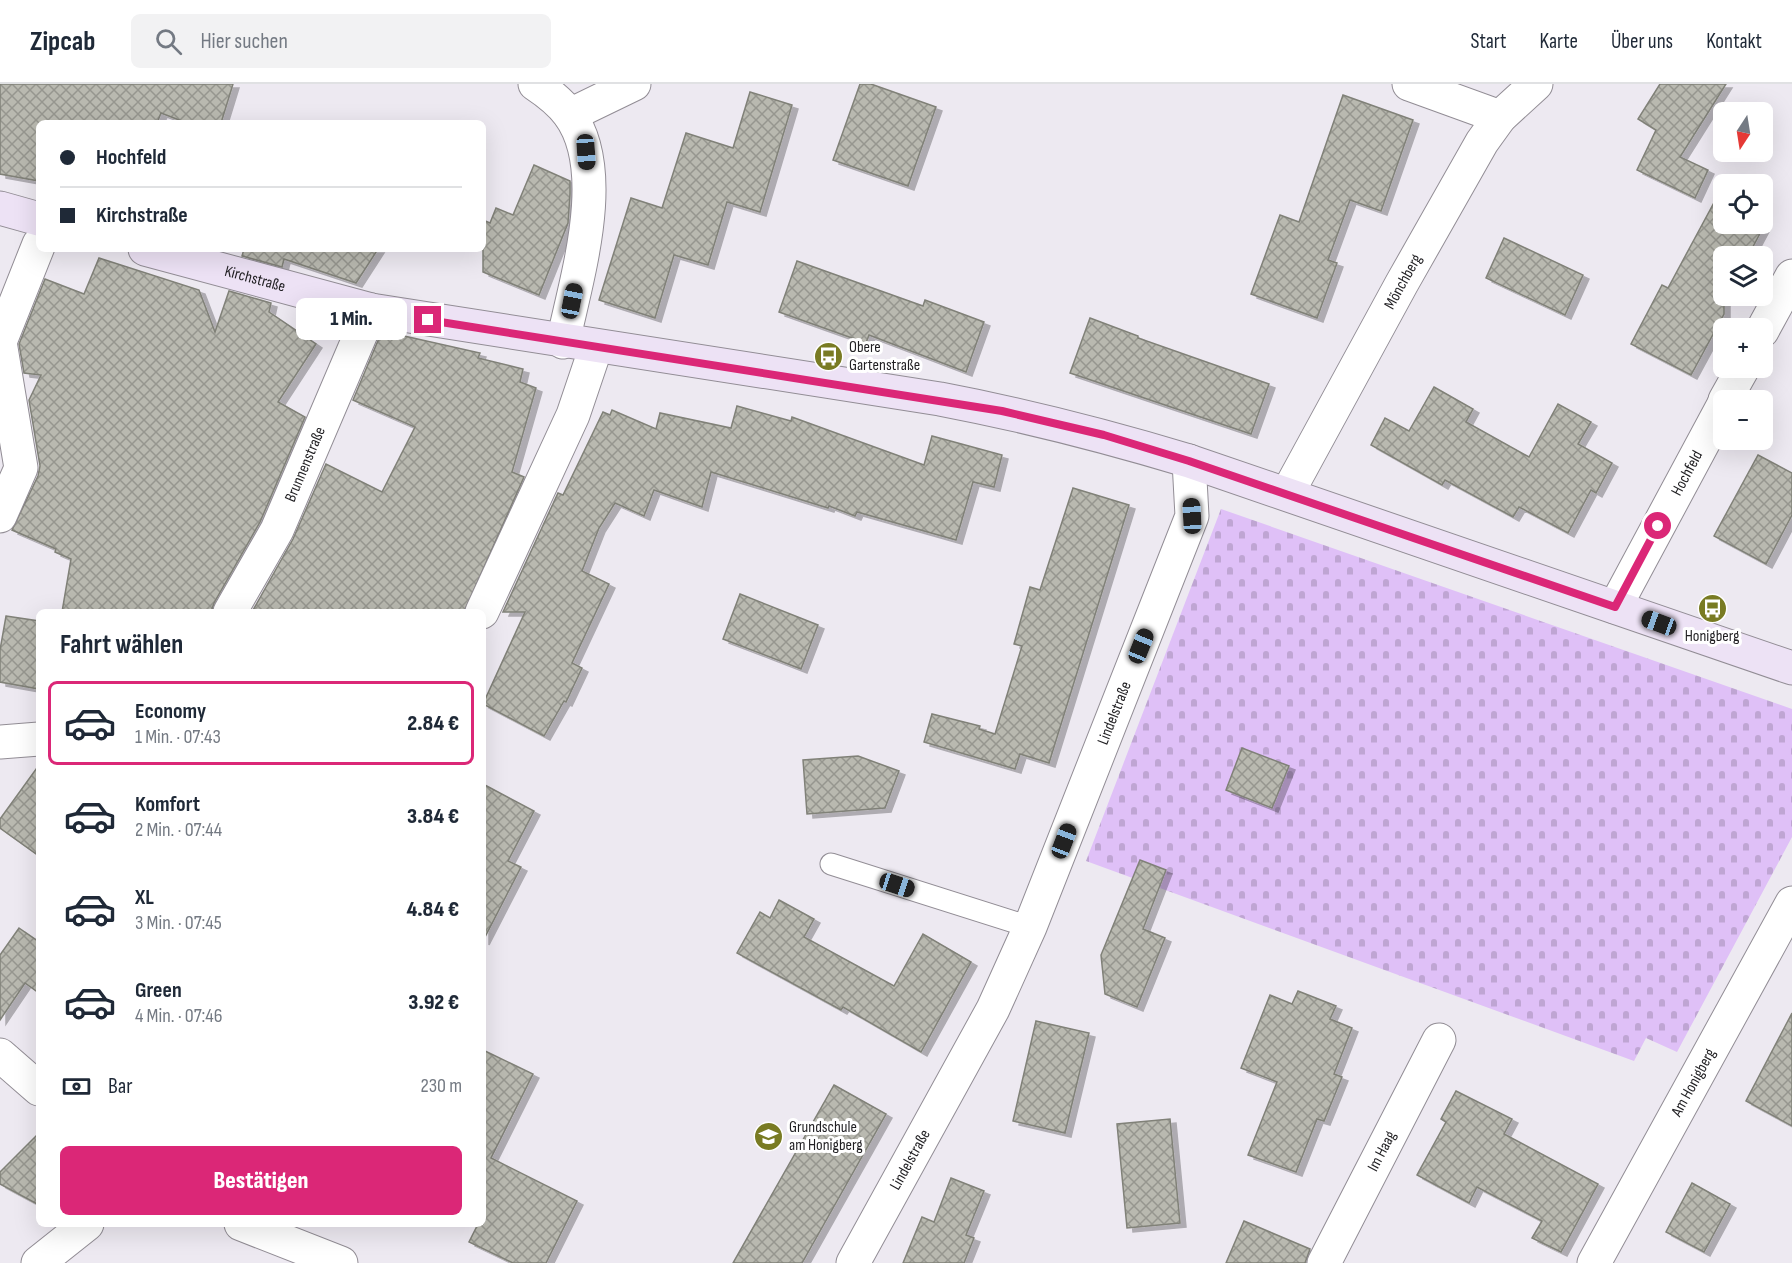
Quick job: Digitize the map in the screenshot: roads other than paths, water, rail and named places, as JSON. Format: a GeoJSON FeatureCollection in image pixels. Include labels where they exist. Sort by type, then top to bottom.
{"type":"FeatureCollection","features":[{"type":"Feature","properties":{"kind":"street"},"geometry":{"type":"LineString","coordinates":[[535,84],[570,115],[586,152],[589,203],[563,342]]}},
{"type":"Feature","properties":{"kind":"street"},"geometry":{"type":"LineString","coordinates":[[570,115],[634,84]]}},
{"type":"Feature","properties":{"kind":"street"},"geometry":{"type":"LineString","coordinates":[[1409,84],[1500,117]]}},
{"type":"Feature","properties":{"kind":"street","name":"Mönchberg"},"geometry":{"type":"LineString","coordinates":[[1287,494],[1482,142],[1500,117],[1536,84]]}},
{"type":"Feature","properties":{"kind":"street"},"geometry":{"type":"LineString","coordinates":[[0,208],[36,218]]}},
{"type":"Feature","properties":{"kind":"street"},"geometry":{"type":"LineString","coordinates":[[0,516],[21,468],[0,342],[36,252]]}},
{"type":"Feature","properties":{"kind":"street","name":"Kirchstraße"},"geometry":{"type":"LineString","coordinates":[[156,252],[371,310],[1002,411],[1104,435],[1287,494],[1792,668]]}},
{"type":"Feature","properties":{"kind":"street"},"geometry":{"type":"LineString","coordinates":[[1769,318],[1792,276]]}},
{"type":"Feature","properties":{"kind":"street","name":"Brunnenstraße"},"geometry":{"type":"LineString","coordinates":[[232,609],[277,530],[371,310]]}},
{"type":"Feature","properties":{"kind":"street"},"geometry":{"type":"LineString","coordinates":[[483,609],[573,415],[596,347]]}},
{"type":"Feature","properties":{"kind":"street","name":"Hochfeld"},"geometry":{"type":"LineString","coordinates":[[1615,607],[1713,423]]}},
{"type":"Feature","properties":{"kind":"street","name":"Lindelstraße"},"geometry":{"type":"LineString","coordinates":[[853,1263],[993,1009],[1030,927],[1192,516],[1189,461]]}},
{"type":"Feature","properties":{"kind":"street"},"geometry":{"type":"LineString","coordinates":[[0,742],[36,739]]}},
{"type":"Feature","properties":{"kind":"street","name":"Am Honigberg"},"geometry":{"type":"LineString","coordinates":[[1594,1263],[1792,903]]}},
{"type":"Feature","properties":{"kind":"street","name":"Im Haag"},"geometry":{"type":"LineString","coordinates":[[1324,1263],[1439,1040]]}},
{"type":"Feature","properties":{"kind":"street"},"geometry":{"type":"LineString","coordinates":[[0,1055],[36,1086]]}},
{"type":"Feature","properties":{"kind":"street"},"geometry":{"type":"LineString","coordinates":[[38,1263],[83,1227]]}},
{"type":"Feature","properties":{"kind":"street"},"geometry":{"type":"LineString","coordinates":[[249,1227],[341,1263]]}},
{"type":"Feature","properties":{"kind":"lane"},"geometry":{"type":"LineString","coordinates":[[831,864],[1030,927]]}},
{"type":"Feature","properties":{"kind":"place","name":"Obere Gartenstraße"},"geometry":{"type":"Point","coordinates":[828,356]}},
{"type":"Feature","properties":{"kind":"place","name":"Honigberg"},"geometry":{"type":"Point","coordinates":[1712,608]}},
{"type":"Feature","properties":{"kind":"place","name":"Grundschule am Honigberg"},"geometry":{"type":"Point","coordinates":[768,1136]}}]}
